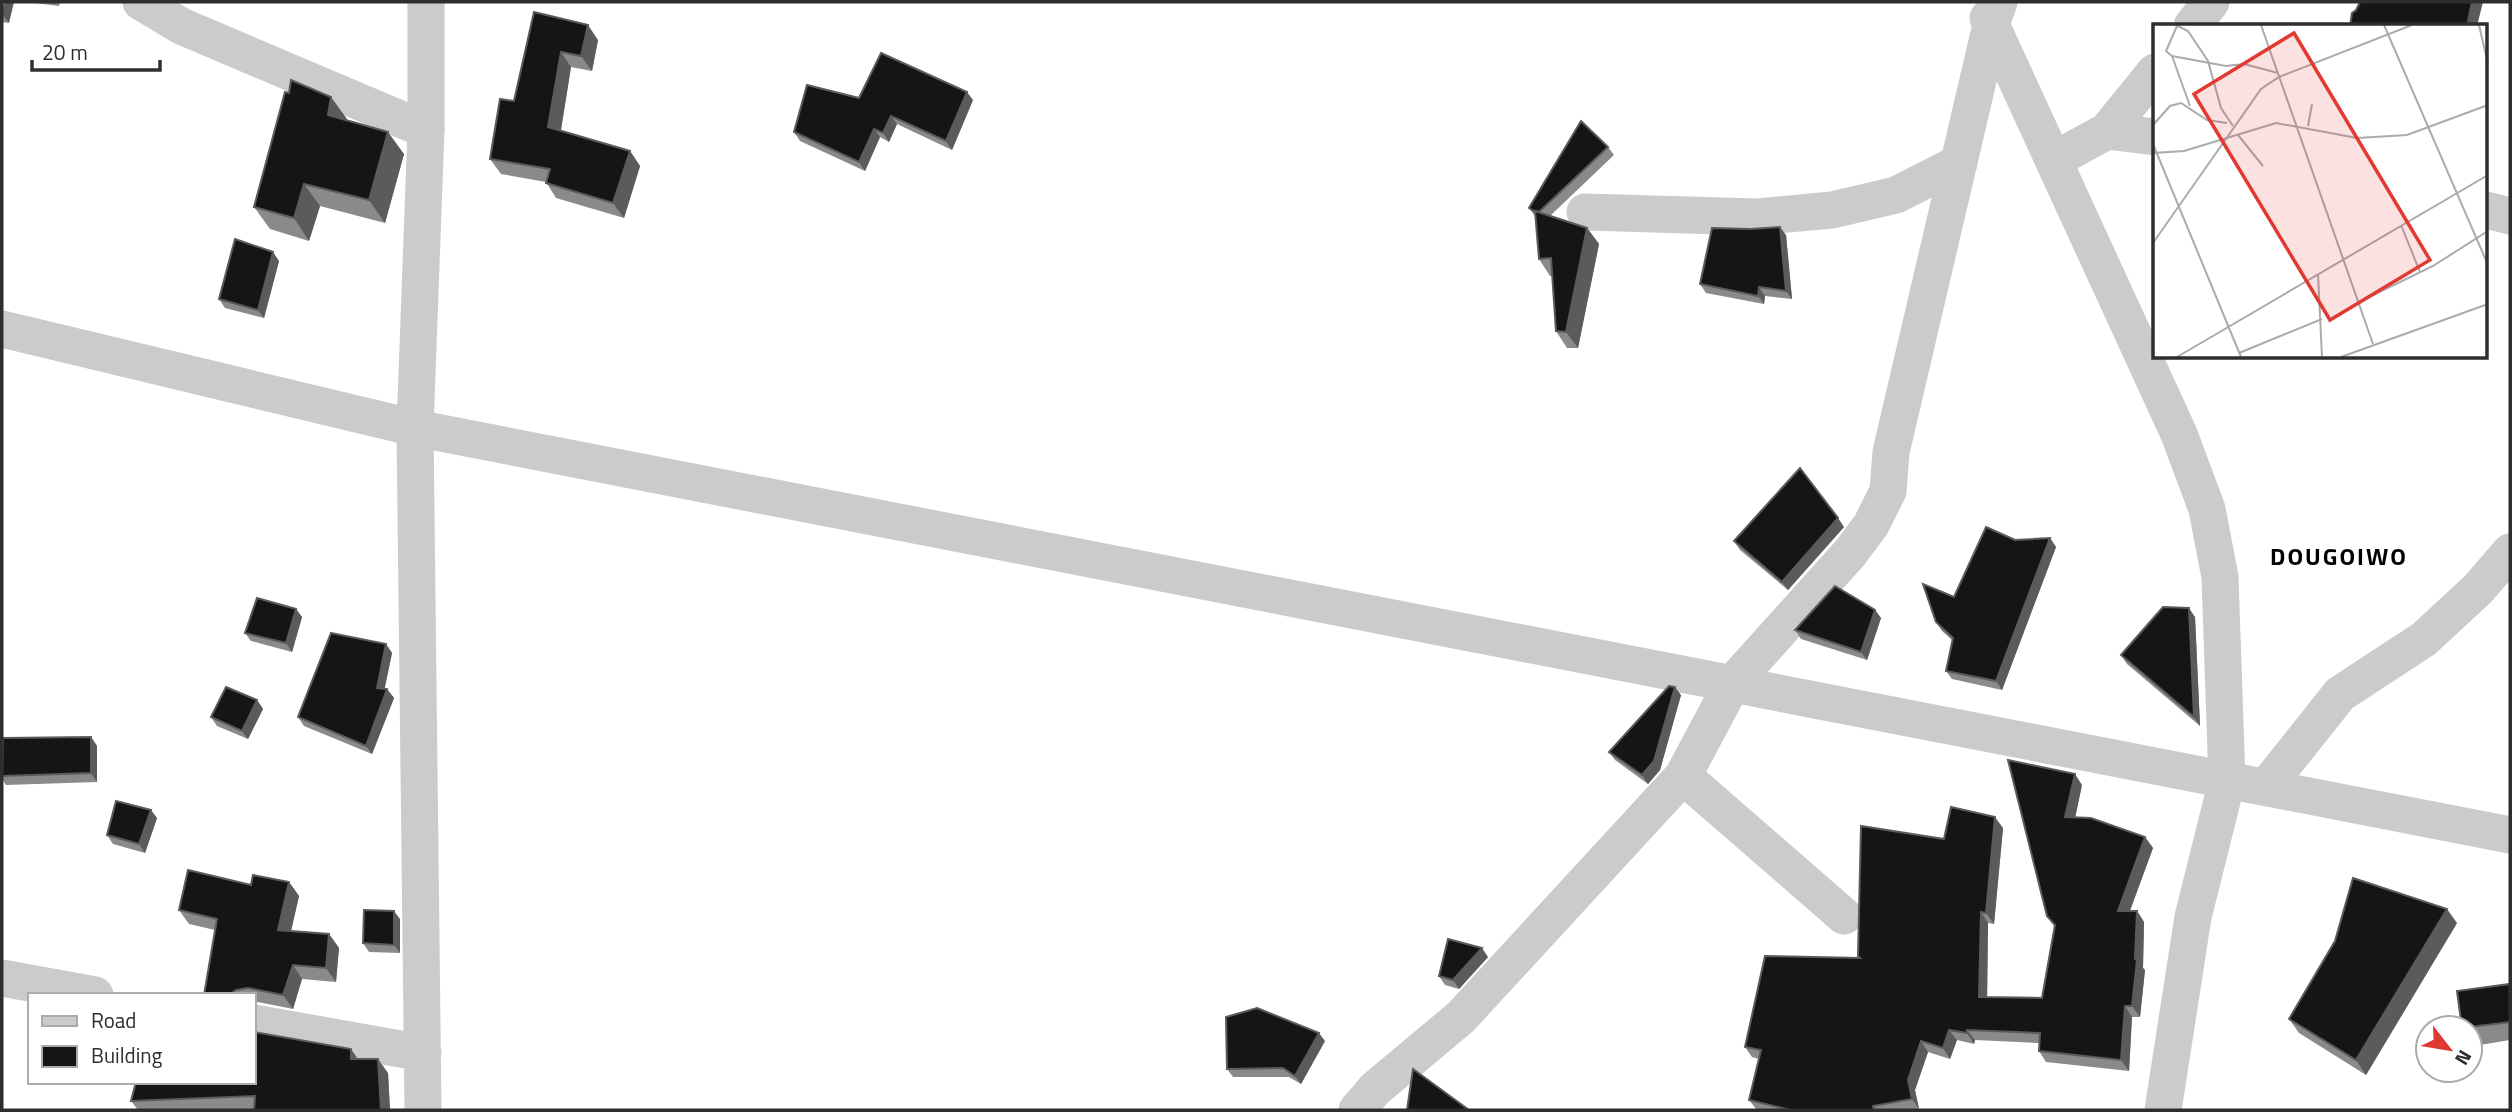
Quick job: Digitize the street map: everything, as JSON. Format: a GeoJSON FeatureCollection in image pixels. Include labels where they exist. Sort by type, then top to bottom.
{"type":"FeatureCollection","features":[{"type":"Feature","properties":{"kind":"street"},"geometry":{"type":"LineString","coordinates":[[141,2],[181,26],[426,130]]}},
{"type":"Feature","properties":{"kind":"street"},"geometry":{"type":"LineString","coordinates":[[423,1110],[415,428],[426,130],[426,2]]}},
{"type":"Feature","properties":{"kind":"street"},"geometry":{"type":"LineString","coordinates":[[2194,24],[2211,2]]}},
{"type":"Feature","properties":{"kind":"street"},"geometry":{"type":"LineString","coordinates":[[1990,9],[2054,160],[2179,434],[2207,509],[2220,577],[2227,781],[2193,917],[2163,1110]]}},
{"type":"Feature","properties":{"kind":"street"},"geometry":{"type":"LineString","coordinates":[[1357,1110],[1375,1089],[1461,1017],[1683,776],[1732,684],[1871,526],[1888,491],[1891,452],[1959,163],[1990,9]]}},
{"type":"Feature","properties":{"kind":"street"},"geometry":{"type":"LineString","coordinates":[[2054,160],[2107,131],[2153,74]]}},
{"type":"Feature","properties":{"kind":"street"},"geometry":{"type":"LineString","coordinates":[[2107,131],[2153,137]]}},
{"type":"Feature","properties":{"kind":"street"},"geometry":{"type":"LineString","coordinates":[[1585,212],[1757,217],[1832,210],[1896,195],[1959,163]]}},
{"type":"Feature","properties":{"kind":"street"},"geometry":{"type":"LineString","coordinates":[[2488,210],[2510,216]]}},
{"type":"Feature","properties":{"kind":"street"},"geometry":{"type":"LineString","coordinates":[[2,333],[415,428],[2510,835]]}},
{"type":"Feature","properties":{"kind":"street"},"geometry":{"type":"LineString","coordinates":[[2266,787],[2340,694],[2424,639],[2478,589],[2510,552]]}},
{"type":"Feature","properties":{"kind":"street"},"geometry":{"type":"LineString","coordinates":[[1683,776],[1844,916]]}},
{"type":"Feature","properties":{"kind":"street"},"geometry":{"type":"LineString","coordinates":[[2,978],[84,993]]}},
{"type":"Feature","properties":{"kind":"street"},"geometry":{"type":"LineString","coordinates":[[256,1023],[423,1053]]}},
{"type":"Feature","properties":{"kind":"building"},"geometry":{"type":"Polygon","coordinates":[[[2360,2],[2472,2],[2467,24],[2350,24],[2352,13],[2360,2]]]}},
{"type":"Feature","properties":{"kind":"building"},"geometry":{"type":"Polygon","coordinates":[[[534,12],[588,25],[581,56],[561,52],[548,127],[630,151],[613,203],[546,183],[550,169],[490,159],[500,99],[514,101],[534,12]]]}},
{"type":"Feature","properties":{"kind":"building"},"geometry":{"type":"Polygon","coordinates":[[[881,53],[967,92],[946,141],[891,116],[883,133],[874,129],[859,162],[794,132],[807,85],[859,98],[881,53]]]}},
{"type":"Feature","properties":{"kind":"building"},"geometry":{"type":"Polygon","coordinates":[[[291,80],[331,97],[328,115],[388,132],[369,200],[304,184],[294,218],[254,207],[285,92],[289,93],[291,80]]]}},
{"type":"Feature","properties":{"kind":"building"},"geometry":{"type":"Polygon","coordinates":[[[1581,121],[1608,147],[1539,212],[1535,212],[1529,208],[1581,121]]]}},
{"type":"Feature","properties":{"kind":"building"},"geometry":{"type":"Polygon","coordinates":[[[1535,211],[1587,228],[1566,332],[1556,331],[1551,258],[1539,259],[1535,211]]]}},
{"type":"Feature","properties":{"kind":"building"},"geometry":{"type":"Polygon","coordinates":[[[1780,227],[1786,291],[1759,287],[1758,296],[1700,284],[1712,228],[1780,227]]]}},
{"type":"Feature","properties":{"kind":"building"},"geometry":{"type":"Polygon","coordinates":[[[235,239],[273,252],[258,310],[219,299],[235,239]]]}},
{"type":"Feature","properties":{"kind":"building"},"geometry":{"type":"Polygon","coordinates":[[[1800,468],[1838,518],[1782,582],[1734,541],[1800,468]]]}},
{"type":"Feature","properties":{"kind":"building"},"geometry":{"type":"Polygon","coordinates":[[[1986,527],[2015,540],[2050,538],[1996,681],[1946,671],[1953,638],[1936,622],[1923,584],[1954,597],[1986,527]]]}},
{"type":"Feature","properties":{"kind":"building"},"geometry":{"type":"Polygon","coordinates":[[[1835,586],[1875,610],[1861,652],[1795,630],[1835,586]]]}},
{"type":"Feature","properties":{"kind":"building"},"geometry":{"type":"Polygon","coordinates":[[[257,598],[296,609],[286,643],[245,633],[257,598]]]}},
{"type":"Feature","properties":{"kind":"building"},"geometry":{"type":"Polygon","coordinates":[[[2163,607],[2189,608],[2194,717],[2121,655],[2163,607]]]}},
{"type":"Feature","properties":{"kind":"building"},"geometry":{"type":"Polygon","coordinates":[[[331,633],[386,644],[377,688],[387,689],[366,746],[298,717],[331,633]]]}},
{"type":"Feature","properties":{"kind":"building"},"geometry":{"type":"Polygon","coordinates":[[[1669,686],[1675,687],[1654,761],[1642,775],[1609,752],[1669,686]]]}},
{"type":"Feature","properties":{"kind":"building"},"geometry":{"type":"Polygon","coordinates":[[[226,687],[257,700],[242,731],[211,717],[226,687]]]}},
{"type":"Feature","properties":{"kind":"building"},"geometry":{"type":"Polygon","coordinates":[[[91,737],[91,773],[2,776],[3,738],[91,737]]]}},
{"type":"Feature","properties":{"kind":"building"},"geometry":{"type":"Polygon","coordinates":[[[2008,760],[2075,774],[2065,817],[2091,818],[2145,837],[2118,911],[2137,911],[2137,960],[2132,1006],[2125,1006],[2121,1060],[2039,1051],[2040,1033],[1967,1030],[1967,1033],[1949,1030],[1943,1048],[1921,1041],[1908,1080],[1912,1099],[1873,1106],[1874,1110],[1790,1110],[1749,1100],[1761,1050],[1745,1047],[1765,956],[1860,958],[1861,826],[1944,839],[1951,807],[1995,817],[1986,913],[1981,912],[1979,997],[2042,998],[2055,925],[2047,916],[2008,760]]]}},
{"type":"Feature","properties":{"kind":"building"},"geometry":{"type":"Polygon","coordinates":[[[116,801],[151,810],[139,844],[107,835],[116,801]]]}},
{"type":"Feature","properties":{"kind":"building"},"geometry":{"type":"Polygon","coordinates":[[[188,870],[251,885],[253,875],[289,882],[278,930],[329,934],[326,968],[293,965],[283,995],[248,988],[232,993],[204,993],[217,919],[179,910],[188,870]]]}},
{"type":"Feature","properties":{"kind":"building"},"geometry":{"type":"Polygon","coordinates":[[[2353,878],[2447,909],[2356,1060],[2289,1019],[2335,941],[2353,878]]]}},
{"type":"Feature","properties":{"kind":"building"},"geometry":{"type":"Polygon","coordinates":[[[364,910],[394,911],[394,945],[363,943],[364,910]]]}},
{"type":"Feature","properties":{"kind":"building"},"geometry":{"type":"Polygon","coordinates":[[[1448,939],[1482,948],[1453,980],[1439,976],[1448,939]]]}},
{"type":"Feature","properties":{"kind":"building"},"geometry":{"type":"Polygon","coordinates":[[[2510,984],[2510,1022],[2484,1025],[2484,1014],[2460,1014],[2457,991],[2510,984]]]}},
{"type":"Feature","properties":{"kind":"building"},"geometry":{"type":"Polygon","coordinates":[[[1257,1008],[1319,1033],[1295,1076],[1283,1068],[1227,1069],[1226,1017],[1257,1008]]]}},
{"type":"Feature","properties":{"kind":"building"},"geometry":{"type":"Polygon","coordinates":[[[256,1032],[351,1049],[351,1059],[378,1059],[381,1110],[254,1110],[255,1096],[131,1101],[135,1084],[256,1084],[256,1032]]]}},
{"type":"Feature","properties":{"kind":"building"},"geometry":{"type":"Polygon","coordinates":[[[1413,1069],[1469,1110],[1407,1110],[1413,1069]]]}},
{"type":"Feature","properties":{"kind":"district","name":"DOUGOIWO"},"geometry":{"type":"Point","coordinates":[2339,556]}}]}
